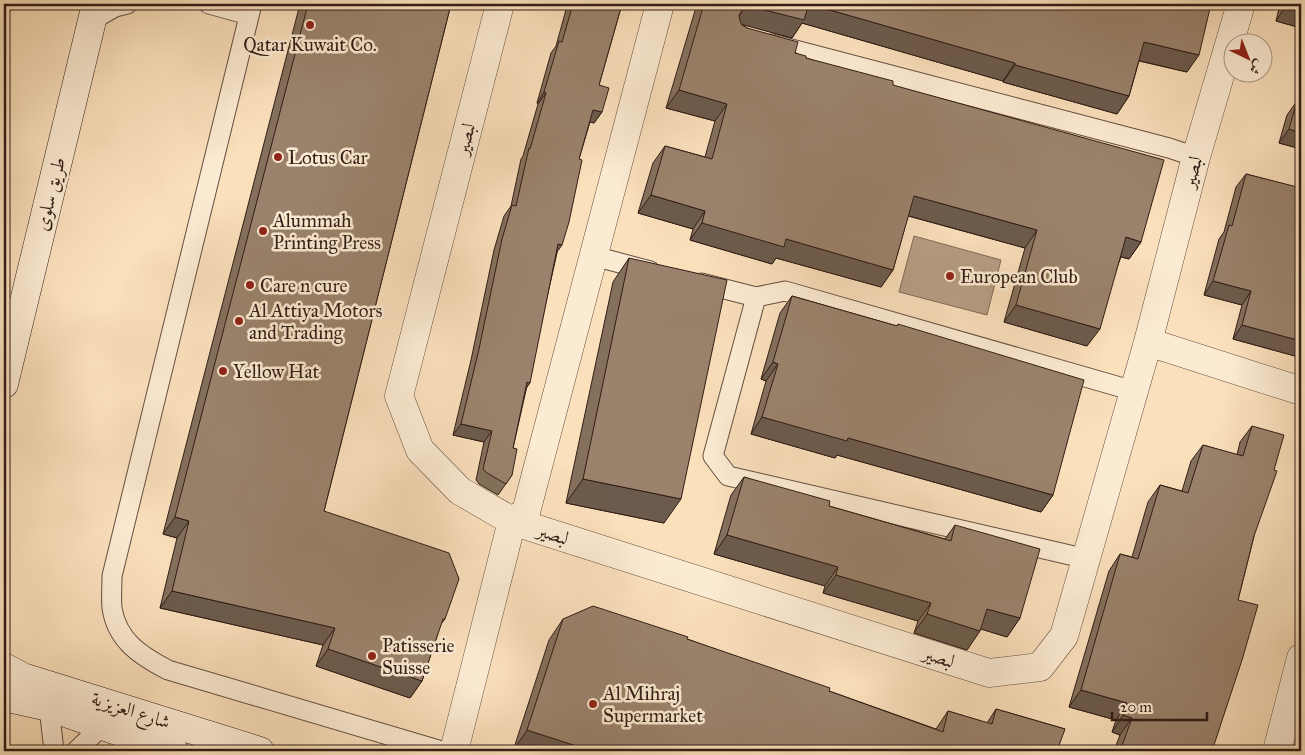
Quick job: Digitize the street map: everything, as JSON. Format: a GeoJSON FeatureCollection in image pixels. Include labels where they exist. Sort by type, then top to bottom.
{"type":"FeatureCollection","features":[{"type":"Feature","properties":{"kind":"street","name":"لبصير"},"geometry":{"type":"LineString","coordinates":[[500,4],[400,396],[420,450],[460,491],[512,521],[989,673],[1040,667],[1064,636],[1148,342],[1196,157],[1241,4]]}},
{"type":"Feature","properties":{"kind":"street"},"geometry":{"type":"LineString","coordinates":[[512,521],[526,512],[660,4]]}},
{"type":"Feature","properties":{"kind":"street","name":"طريق سلوى"},"geometry":{"type":"LineString","coordinates":[[4,384],[94,12]]}},
{"type":"Feature","properties":{"kind":"street"},"geometry":{"type":"LineString","coordinates":[[1148,342],[1301,391]]}},
{"type":"Feature","properties":{"kind":"street","name":"لبصير"},"geometry":{"type":"LineString","coordinates":[[454,751],[512,521]]}},
{"type":"Feature","properties":{"kind":"street"},"geometry":{"type":"LineString","coordinates":[[1277,751],[1301,658]]}},
{"type":"Feature","properties":{"kind":"street","name":"شارع العزيزية"},"geometry":{"type":"LineString","coordinates":[[4,668],[23,677],[260,751]]}},
{"type":"Feature","properties":{"kind":"street","name":"شارع العزيزية"},"geometry":{"type":"LineString","coordinates":[[4,697],[49,707],[174,751]]}},
{"type":"Feature","properties":{"kind":"lane"},"geometry":{"type":"LineString","coordinates":[[94,12],[127,4]]}},
{"type":"Feature","properties":{"kind":"lane"},"geometry":{"type":"LineString","coordinates":[[210,4],[251,9],[112,576],[112,609],[121,634],[142,657],[168,670],[442,751]]}},
{"type":"Feature","properties":{"kind":"lane"},"geometry":{"type":"LineString","coordinates":[[757,40],[1169,148],[1196,157]]}},
{"type":"Feature","properties":{"kind":"lane"},"geometry":{"type":"LineString","coordinates":[[594,256],[756,297],[785,291],[1134,391]]}},
{"type":"Feature","properties":{"kind":"lane"},"geometry":{"type":"LineString","coordinates":[[756,297],[713,456],[728,476],[1087,559]]}},
{"type":"Feature","properties":{"kind":"lane"},"geometry":{"type":"LineString","coordinates":[[49,707],[54,751]]}},
{"type":"Feature","properties":{"kind":"lane"},"geometry":{"type":"LineString","coordinates":[[76,751],[103,725]]}},
{"type":"Feature","properties":{"kind":"shaded area","name":"European Club"},"geometry":{"type":"Polygon","coordinates":[[[914,236],[1001,260],[987,315],[899,292],[914,236]]]}},
{"type":"Feature","properties":{"kind":"building"},"geometry":{"type":"Polygon","coordinates":[[[308,4],[451,4],[324,511],[449,553],[459,579],[422,681],[328,649],[335,628],[172,591],[189,521],[175,517],[308,4]]]}},
{"type":"Feature","properties":{"kind":"building"},"geometry":{"type":"Polygon","coordinates":[[[573,4],[622,4],[599,85],[609,88],[602,112],[593,110],[579,159],[582,160],[569,222],[562,245],[558,244],[530,383],[527,382],[513,448],[517,449],[512,475],[506,484],[483,469],[492,431],[461,424],[502,239],[512,205],[516,206],[529,148],[546,93],[544,92],[559,41],[562,42],[573,4]]]}},
{"type":"Feature","properties":{"kind":"building"},"geometry":{"type":"Polygon","coordinates":[[[704,4],[809,4],[804,20],[747,7],[739,15],[740,21],[747,28],[798,42],[795,53],[806,56],[806,58],[893,81],[893,85],[1164,160],[1141,242],[1126,237],[1100,329],[1016,305],[1037,230],[914,196],[893,270],[786,239],[784,247],[702,223],[705,211],[651,195],[665,146],[712,159],[727,104],[679,90],[704,4]]]}},
{"type":"Feature","properties":{"kind":"building"},"geometry":{"type":"Polygon","coordinates":[[[809,4],[1211,4],[1199,55],[1144,42],[1129,96],[1015,65],[1015,63],[809,4]]]}},
{"type":"Feature","properties":{"kind":"building"},"geometry":{"type":"Polygon","coordinates":[[[1286,4],[1301,4],[1301,12],[1285,7],[1286,4]]]}},
{"type":"Feature","properties":{"kind":"building"},"geometry":{"type":"Polygon","coordinates":[[[1297,101],[1301,102],[1301,133],[1289,129],[1297,101]]]}},
{"type":"Feature","properties":{"kind":"building"},"geometry":{"type":"Polygon","coordinates":[[[1246,174],[1301,188],[1301,341],[1242,325],[1251,291],[1213,281],[1229,225],[1232,226],[1246,174]]]}},
{"type":"Feature","properties":{"kind":"building"},"geometry":{"type":"Polygon","coordinates":[[[629,258],[727,280],[681,499],[583,479],[629,258]]]}},
{"type":"Feature","properties":{"kind":"building"},"geometry":{"type":"Polygon","coordinates":[[[792,296],[897,326],[898,324],[1084,380],[1053,495],[848,438],[847,441],[762,417],[778,364],[773,362],[792,296]]]}},
{"type":"Feature","properties":{"kind":"building"},"geometry":{"type":"Polygon","coordinates":[[[1252,426],[1284,435],[1274,470],[1277,471],[1254,536],[1238,600],[1258,605],[1212,751],[1120,751],[1132,718],[1123,715],[1127,703],[1081,690],[1120,554],[1138,559],[1160,485],[1188,493],[1203,445],[1243,456],[1252,426]]]}},
{"type":"Feature","properties":{"kind":"building"},"geometry":{"type":"Polygon","coordinates":[[[744,477],[830,501],[829,506],[951,541],[955,525],[1040,549],[1020,618],[987,609],[980,631],[927,614],[931,603],[836,575],[838,567],[727,535],[744,477]]]}},
{"type":"Feature","properties":{"kind":"building"},"geometry":{"type":"Polygon","coordinates":[[[593,606],[688,637],[687,639],[830,688],[829,691],[943,732],[948,711],[992,724],[996,709],[1065,729],[1057,751],[592,751],[527,730],[563,619],[593,606]]]}},
{"type":"Feature","properties":{"kind":"place","name":"Qatar Kuwait Co."},"geometry":{"type":"Point","coordinates":[310,25]}},
{"type":"Feature","properties":{"kind":"place","name":"Lotus Car"},"geometry":{"type":"Point","coordinates":[278,157]}},
{"type":"Feature","properties":{"kind":"place","name":"Alummah Printing Press"},"geometry":{"type":"Point","coordinates":[263,231]}},
{"type":"Feature","properties":{"kind":"place","name":"European Club"},"geometry":{"type":"Point","coordinates":[950,276]}},
{"type":"Feature","properties":{"kind":"place","name":"Care n cure"},"geometry":{"type":"Point","coordinates":[250,285]}},
{"type":"Feature","properties":{"kind":"place","name":"Al Attiya Motors and Trading"},"geometry":{"type":"Point","coordinates":[239,321]}},
{"type":"Feature","properties":{"kind":"place","name":"Yellow Hat"},"geometry":{"type":"Point","coordinates":[223,371]}},
{"type":"Feature","properties":{"kind":"place","name":"Patisserie Suisse"},"geometry":{"type":"Point","coordinates":[372,656]}},
{"type":"Feature","properties":{"kind":"place","name":"Al Mihraj Supermarket"},"geometry":{"type":"Point","coordinates":[593,704]}}]}
